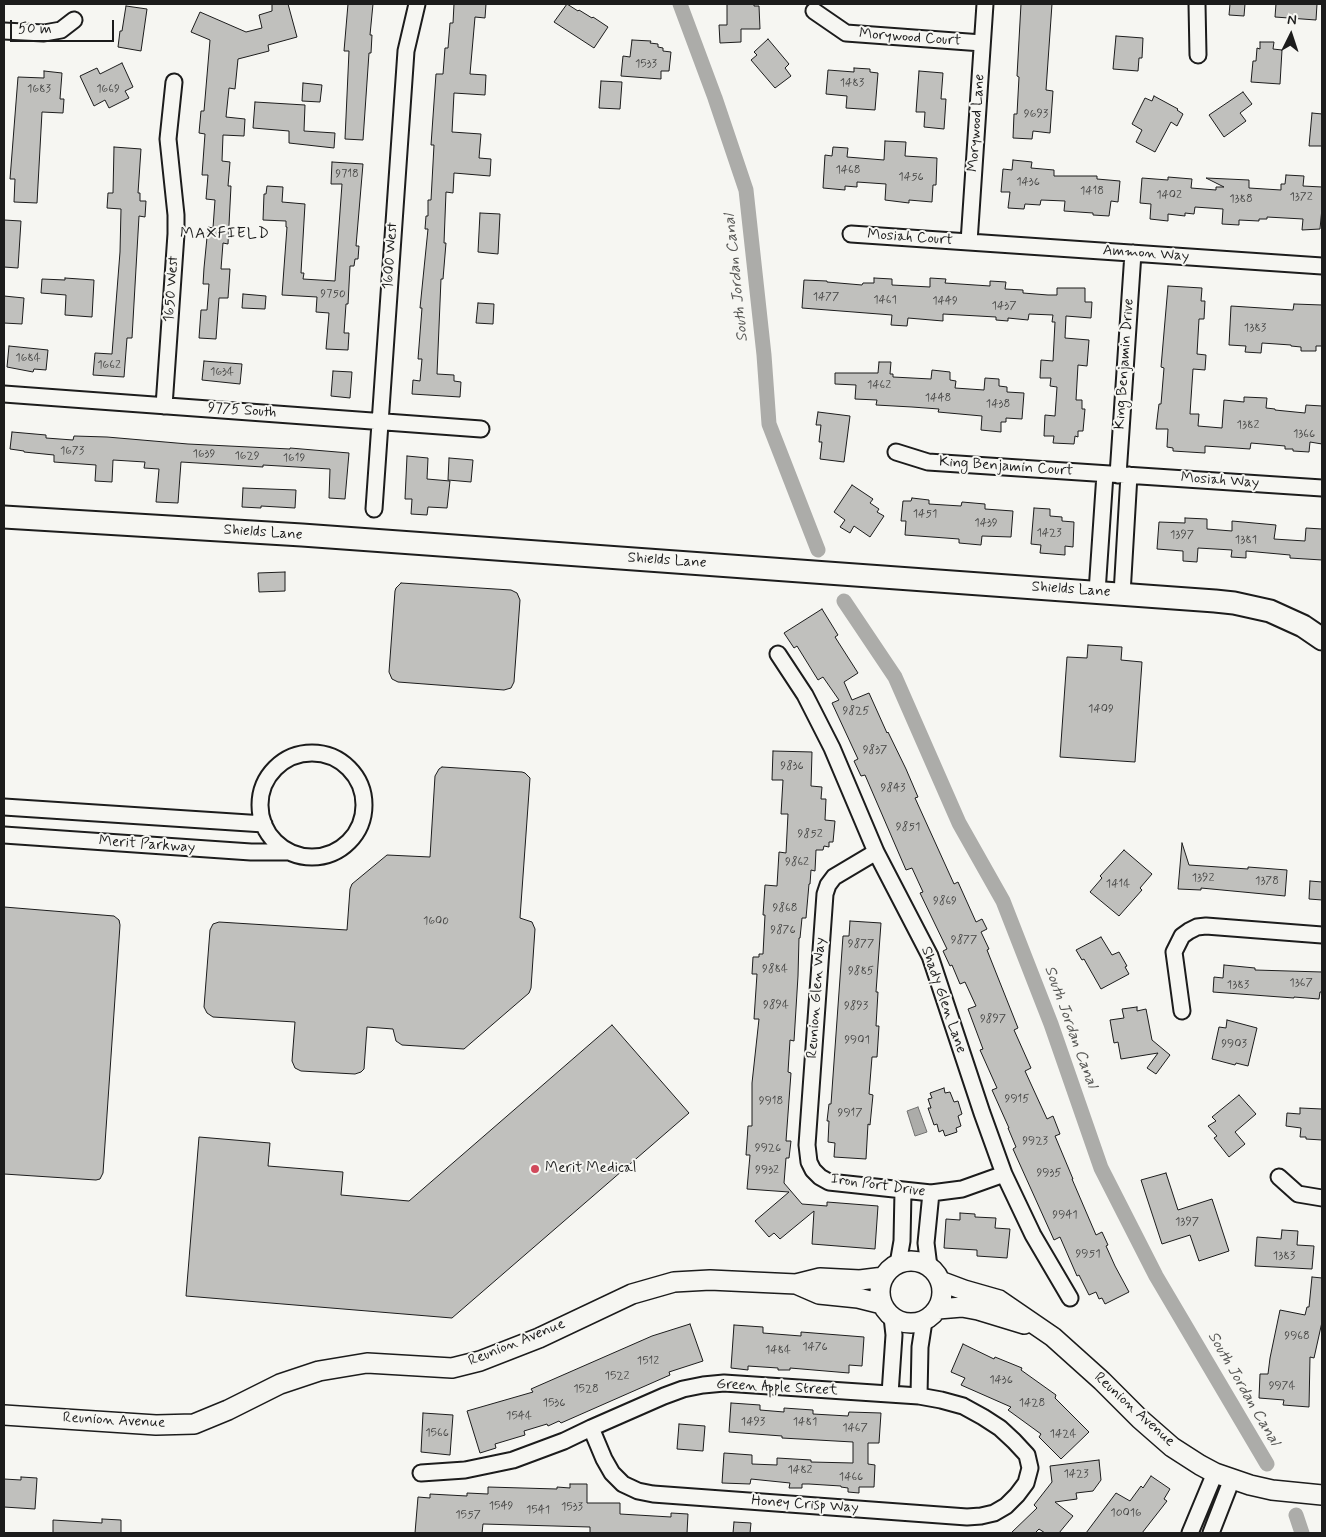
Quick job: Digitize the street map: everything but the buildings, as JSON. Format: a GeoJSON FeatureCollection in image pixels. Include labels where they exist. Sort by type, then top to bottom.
{"type":"FeatureCollection","features":[{"type":"Feature","properties":{"kind":"main road","name":"Shields Lane"},"geometry":{"type":"LineString","coordinates":[[4,517],[312,536],[1215,601],[1252,606],[1288,618],[1322,639]]}},
{"type":"Feature","properties":{"kind":"street","name":"1600 West"},"geometry":{"type":"LineString","coordinates":[[374,509],[406,51],[417,4]]}},
{"type":"Feature","properties":{"kind":"street","name":"Morywood Lane"},"geometry":{"type":"LineString","coordinates":[[969,242],[985,4]]}},
{"type":"Feature","properties":{"kind":"street"},"geometry":{"type":"LineString","coordinates":[[1197,4],[1198,55]]}},
{"type":"Feature","properties":{"kind":"street","name":"Morywood Court"},"geometry":{"type":"LineString","coordinates":[[814,12],[846,33],[982,43]]}},
{"type":"Feature","properties":{"kind":"street"},"geometry":{"type":"LineString","coordinates":[[4,31],[44,34],[61,30],[74,20]]}},
{"type":"Feature","properties":{"kind":"street","name":"1650 West"},"geometry":{"type":"LineString","coordinates":[[164,406],[176,234],[176,215],[168,139],[174,82]]}},
{"type":"Feature","properties":{"kind":"street","name":"Mosiah Court"},"geometry":{"type":"LineString","coordinates":[[851,234],[969,242]]}},
{"type":"Feature","properties":{"kind":"street","name":"Ammon Way"},"geometry":{"type":"LineString","coordinates":[[969,242],[1322,266]]}},
{"type":"Feature","properties":{"kind":"street","name":"King Benjamin Drive"},"geometry":{"type":"LineString","coordinates":[[1122,594],[1118,475],[1133,253]]}},
{"type":"Feature","properties":{"kind":"street","name":"9775 South"},"geometry":{"type":"LineString","coordinates":[[4,394],[481,429]]}},
{"type":"Feature","properties":{"kind":"street","name":"King Benjamin Court"},"geometry":{"type":"LineString","coordinates":[[896,452],[928,462],[1118,475]]}},
{"type":"Feature","properties":{"kind":"street","name":"King Benjamin Drive"},"geometry":{"type":"LineString","coordinates":[[1097,592],[1118,475]]}},
{"type":"Feature","properties":{"kind":"street","name":"Mosiah Way"},"geometry":{"type":"LineString","coordinates":[[1118,475],[1322,488]]}},
{"type":"Feature","properties":{"kind":"street","name":"Shady Glen Lane"},"geometry":{"type":"LineString","coordinates":[[778,654],[804,696],[832,748],[876,852],[930,956],[1004,1174],[1033,1235],[1070,1298]]}},
{"type":"Feature","properties":{"kind":"street","name":"Merit Parkway"},"geometry":{"type":"LineString","coordinates":[[4,836],[251,852],[290,852],[304,856],[325,855],[345,846],[355,836],[362,823],[364,809],[362,787],[355,774],[344,763],[316,752],[301,754],[287,759],[275,768],[266,780],[261,795],[260,810],[264,824],[274,840],[290,852]]}},
{"type":"Feature","properties":{"kind":"street","name":"Merit Parkway"},"geometry":{"type":"LineString","coordinates":[[4,807],[264,824]]}},
{"type":"Feature","properties":{"kind":"street","name":"Reunion Glen Way"},"geometry":{"type":"LineString","coordinates":[[813,1170],[809,1162],[807,1145],[825,894],[828,885],[834,877],[876,852]]}},
{"type":"Feature","properties":{"kind":"street"},"geometry":{"type":"LineString","coordinates":[[1182,1011],[1174,952],[1182,936],[1189,931],[1197,927],[1206,926],[1322,935]]}},
{"type":"Feature","properties":{"kind":"street","name":"Iron Port Drive"},"geometry":{"type":"LineString","coordinates":[[813,1170],[820,1177],[830,1182],[931,1193],[962,1189],[1004,1174]]}},
{"type":"Feature","properties":{"kind":"street"},"geometry":{"type":"LineString","coordinates":[[1279,1178],[1298,1194],[1322,1198]]}},
{"type":"Feature","properties":{"kind":"street"},"geometry":{"type":"LineString","coordinates":[[898,1264],[902,1241],[903,1191]]}},
{"type":"Feature","properties":{"kind":"street"},"geometry":{"type":"LineString","coordinates":[[919,1396],[920,1347],[931,1315],[942,1300],[942,1290],[926,1243],[931,1193]]}},
{"type":"Feature","properties":{"kind":"street"},"geometry":{"type":"LineString","coordinates":[[890,1394],[894,1335],[887,1310],[880,1295],[880,1286],[890,1270],[898,1264],[909,1261],[919,1262],[935,1274]]}},
{"type":"Feature","properties":{"kind":"street","name":"Reunion Avenue"},"geometry":{"type":"LineString","coordinates":[[935,1274],[964,1290],[1000,1300],[1042,1330],[1095,1374],[1140,1419],[1172,1446],[1200,1465],[1224,1476],[1272,1490],[1322,1495]]}},
{"type":"Feature","properties":{"kind":"street","name":"Reunion Avenue"},"geometry":{"type":"LineString","coordinates":[[4,1415],[156,1425],[194,1424],[228,1410],[280,1384],[319,1371],[367,1363],[452,1368],[480,1361],[539,1338],[632,1294],[674,1282],[710,1280],[796,1284],[820,1278],[860,1280],[884,1277]]}},
{"type":"Feature","properties":{"kind":"street","name":"Reunion Avenue"},"geometry":{"type":"LineString","coordinates":[[796,1284],[819,1294],[858,1298],[887,1310]]}},
{"type":"Feature","properties":{"kind":"street","name":"Reunion Avenue"},"geometry":{"type":"LineString","coordinates":[[931,1315],[962,1308],[978,1310],[1042,1330]]}},
{"type":"Feature","properties":{"kind":"street"},"geometry":{"type":"LineString","coordinates":[[887,1310],[902,1322],[913,1324],[931,1315]]}},
{"type":"Feature","properties":{"kind":"street","name":"Green Apple Street"},"geometry":{"type":"LineString","coordinates":[[421,1474],[465,1470],[513,1460],[564,1441],[683,1389],[704,1385],[746,1384],[919,1396],[963,1406],[983,1417],[1014,1440],[1027,1455],[1030,1468]]}},
{"type":"Feature","properties":{"kind":"street","name":"Honey Crisp Way"},"geometry":{"type":"LineString","coordinates":[[591,1428],[612,1473],[623,1484],[638,1491],[653,1494],[957,1516],[981,1516],[994,1513],[1006,1506],[1026,1483],[1030,1468]]}},
{"type":"Feature","properties":{"kind":"street"},"geometry":{"type":"LineString","coordinates":[[1190,1533],[1224,1476]]}},
{"type":"Feature","properties":{"kind":"street"},"geometry":{"type":"LineString","coordinates":[[1211,1533],[1224,1476]]}},
{"type":"Feature","properties":{"kind":"shaded area"},"geometry":{"type":"Polygon","coordinates":[[[918,1107],[927,1132],[915,1136],[907,1111],[918,1107]]]}},
{"type":"Feature","properties":{"kind":"waterway","name":"South Jordan Canal"},"geometry":{"type":"LineString","coordinates":[[680,4],[715,98],[746,190],[764,355],[769,424],[818,550]]}},
{"type":"Feature","properties":{"kind":"waterway","name":"South Jordan Canal"},"geometry":{"type":"LineString","coordinates":[[844,601],[895,677],[959,823],[1003,901],[1051,1024],[1101,1168],[1156,1276],[1267,1464]]}},
{"type":"Feature","properties":{"kind":"waterway","name":"South Jordan Canal"},"geometry":{"type":"LineString","coordinates":[[1296,1515],[1302,1533]]}},
{"type":"Feature","properties":{"kind":"place","name":"Merit Medical"},"geometry":{"type":"Point","coordinates":[535,1169]}},
{"type":"Feature","properties":{"kind":"district","name":"MAXFIELD"},"geometry":{"type":"Point","coordinates":[225,235]}}]}
